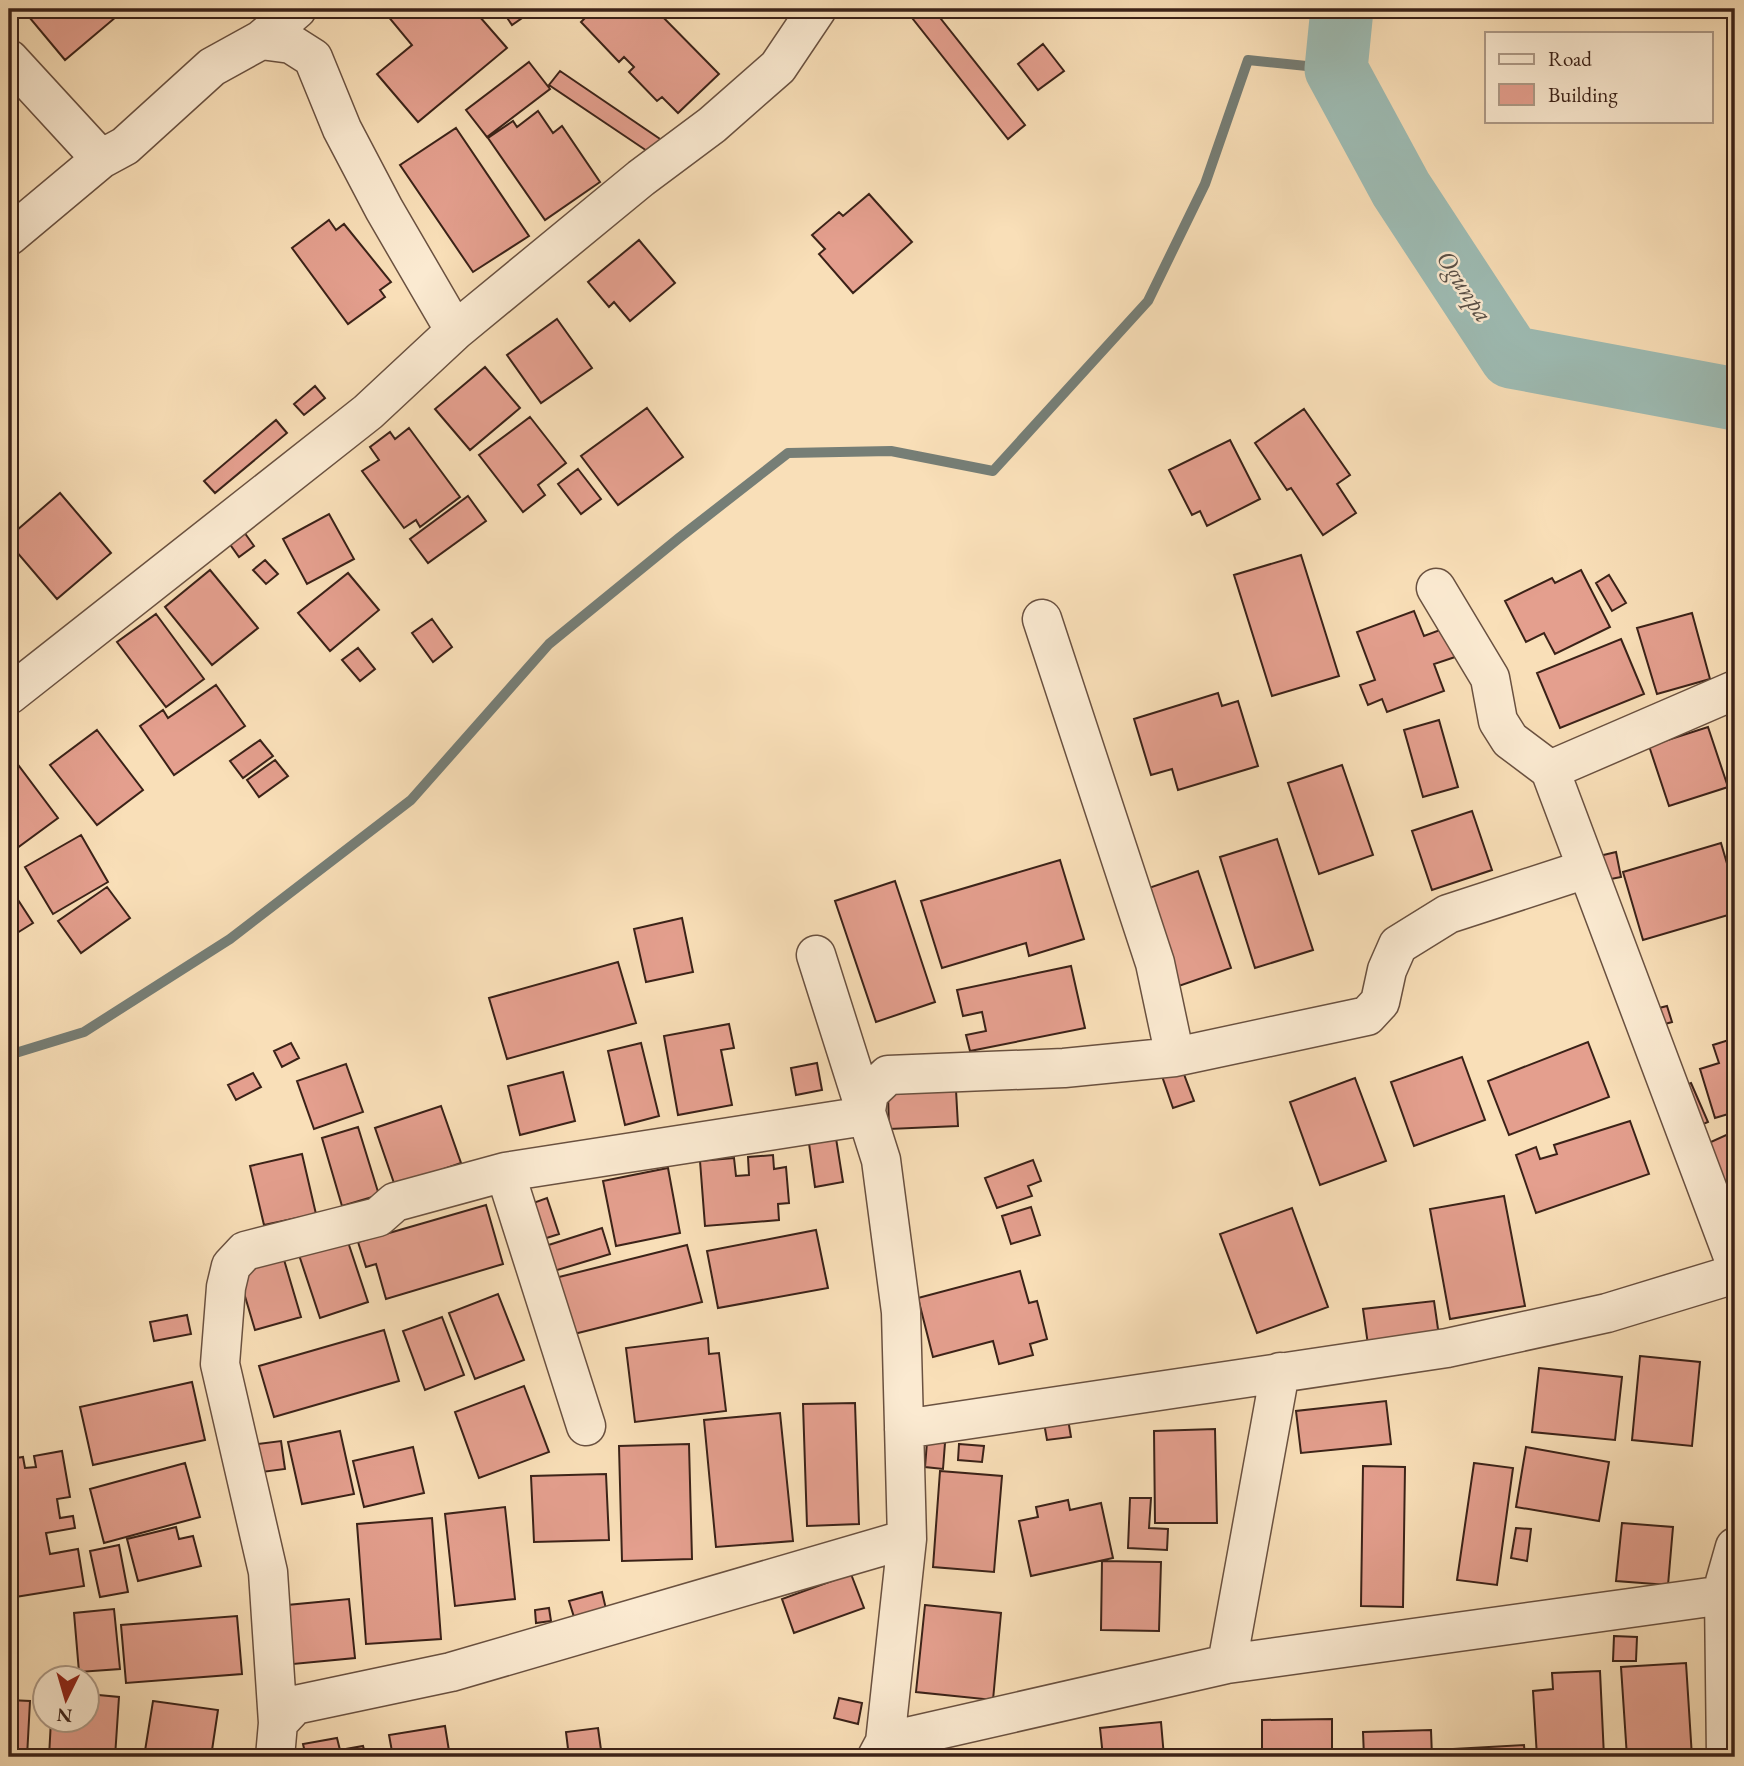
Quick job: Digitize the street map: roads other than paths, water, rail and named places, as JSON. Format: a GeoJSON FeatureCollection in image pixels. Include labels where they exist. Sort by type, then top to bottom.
{"type":"FeatureCollection","features":[{"type":"Feature","properties":{"kind":"street"},"geometry":{"type":"LineString","coordinates":[[9,236],[101,159],[125,146],[212,67],[261,40],[297,9]]}},
{"type":"Feature","properties":{"kind":"street"},"geometry":{"type":"LineString","coordinates":[[9,695],[368,412],[455,331],[641,178],[712,125],[778,67],[817,9]]}},
{"type":"Feature","properties":{"kind":"street"},"geometry":{"type":"LineString","coordinates":[[261,40],[291,44],[313,58],[342,129],[455,331]]}},
{"type":"Feature","properties":{"kind":"street"},"geometry":{"type":"LineString","coordinates":[[9,60],[101,159]]}},
{"type":"Feature","properties":{"kind":"street"},"geometry":{"type":"LineString","coordinates":[[904,1429],[1447,1348],[1607,1312],[1735,1262],[1550,769],[1510,740],[1498,721],[1490,678],[1436,588]]}},
{"type":"Feature","properties":{"kind":"street"},"geometry":{"type":"LineString","coordinates":[[1042,620],[1156,963],[1175,1057]]}},
{"type":"Feature","properties":{"kind":"street"},"geometry":{"type":"LineString","coordinates":[[1550,769],[1735,690]]}},
{"type":"Feature","properties":{"kind":"street"},"geometry":{"type":"LineString","coordinates":[[865,1116],[869,1093],[888,1075],[1064,1068],[1175,1057],[1367,1016],[1380,1002],[1387,970],[1398,945],[1448,914],[1586,869]]}},
{"type":"Feature","properties":{"kind":"street"},"geometry":{"type":"LineString","coordinates":[[816,955],[881,1160],[901,1312],[907,1539],[881,1750],[1227,1664],[1724,1595]]}},
{"type":"Feature","properties":{"kind":"street"},"geometry":{"type":"LineString","coordinates":[[276,1740],[268,1572],[220,1364],[226,1287],[231,1266],[245,1251],[377,1217],[395,1202],[505,1172],[865,1116]]}},
{"type":"Feature","properties":{"kind":"street"},"geometry":{"type":"LineString","coordinates":[[505,1172],[586,1426]]}},
{"type":"Feature","properties":{"kind":"street"},"geometry":{"type":"LineString","coordinates":[[1227,1664],[1280,1372]]}},
{"type":"Feature","properties":{"kind":"street"},"geometry":{"type":"LineString","coordinates":[[276,1740],[295,1705],[451,1672],[907,1539]]}},
{"type":"Feature","properties":{"kind":"street"},"geometry":{"type":"LineString","coordinates":[[1726,1757],[1724,1595],[1735,1547]]}},
{"type":"Feature","properties":{"kind":"waterway","name":"Ogunpa"},"geometry":{"type":"LineString","coordinates":[[1342,9],[1336,69],[1401,189],[1511,357],[1735,399]]}},
{"type":"Feature","properties":{"kind":"waterway"},"geometry":{"type":"LineString","coordinates":[[9,1055],[84,1032],[230,939],[411,800],[549,644],[788,453],[891,451],[993,471],[1148,301],[1205,184],[1248,60],[1336,69]]}}]}
